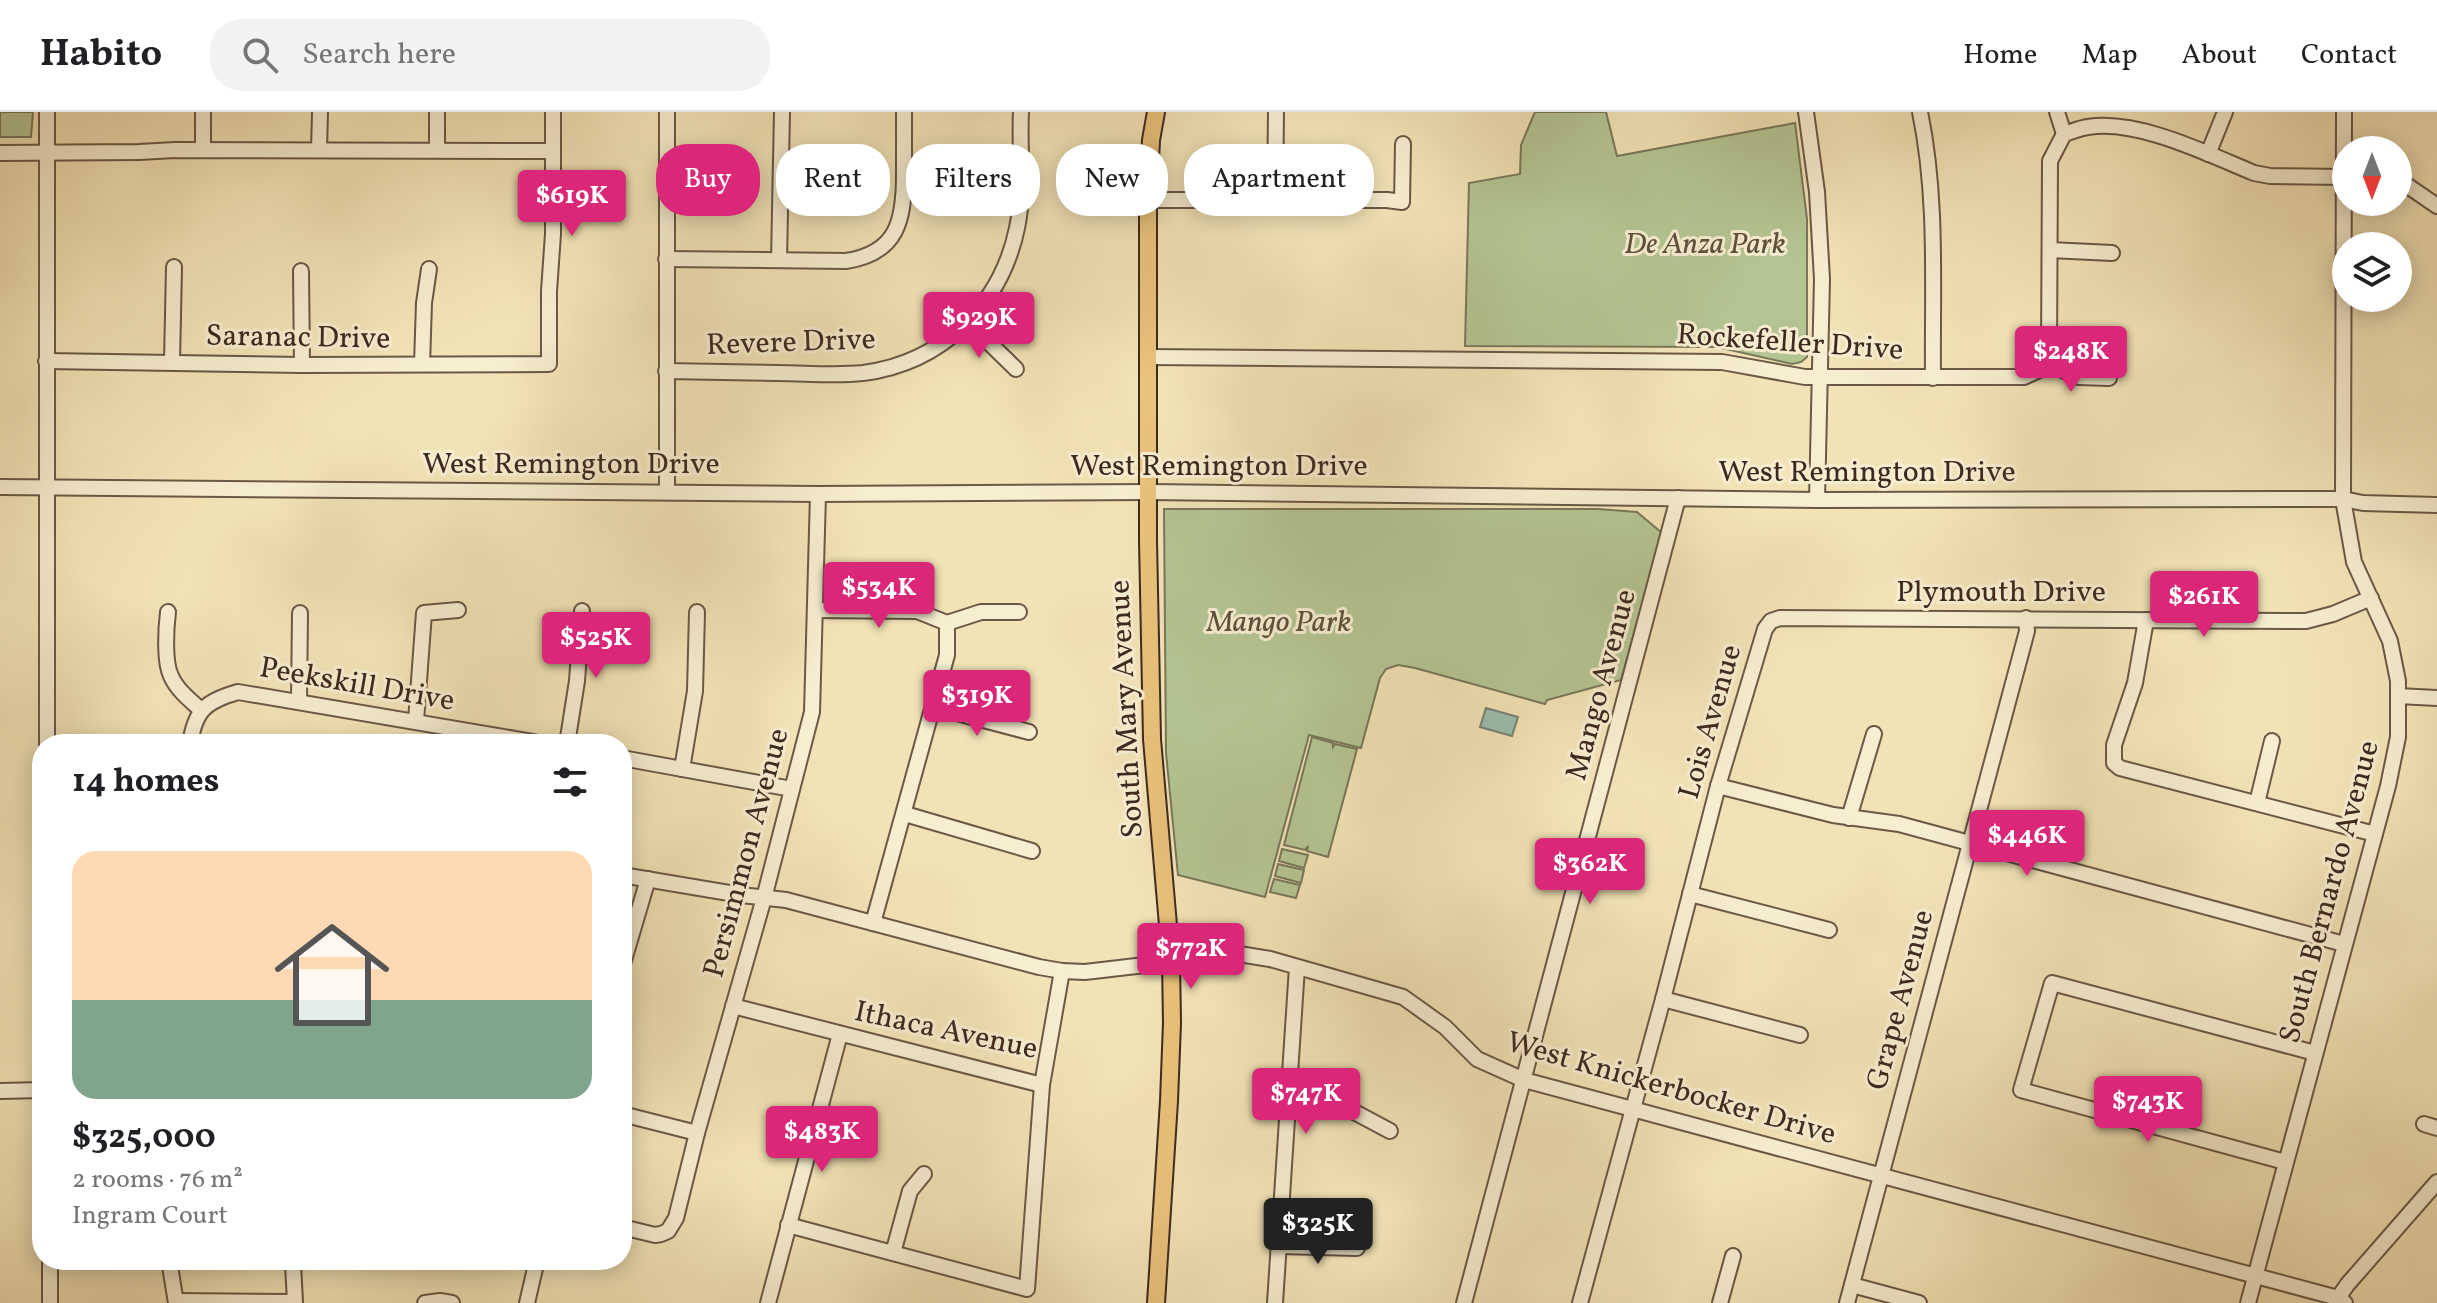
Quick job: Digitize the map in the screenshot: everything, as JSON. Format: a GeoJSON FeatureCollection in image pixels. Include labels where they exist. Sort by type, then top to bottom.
{"type":"FeatureCollection","features":[{"type":"Feature","properties":{"kind":"main road","name":"South Mary Avenue"},"geometry":{"type":"LineString","coordinates":[[1151,144],[1156,112]]}},
{"type":"Feature","properties":{"kind":"main road","name":"South Mary Avenue"},"geometry":{"type":"LineString","coordinates":[[1148,216],[1152,739],[1171,960],[1172,1023],[1156,1303]]}},
{"type":"Feature","properties":{"kind":"street"},"geometry":{"type":"LineString","coordinates":[[47,112],[47,734]]}},
{"type":"Feature","properties":{"kind":"street"},"geometry":{"type":"LineString","coordinates":[[203,112],[203,150]]}},
{"type":"Feature","properties":{"kind":"street"},"geometry":{"type":"LineString","coordinates":[[319,150],[320,112]]}},
{"type":"Feature","properties":{"kind":"street"},"geometry":{"type":"LineString","coordinates":[[437,112],[437,150]]}},
{"type":"Feature","properties":{"kind":"street"},"geometry":{"type":"LineString","coordinates":[[0,153],[553,151],[553,112]]}},
{"type":"Feature","properties":{"kind":"street"},"geometry":{"type":"LineString","coordinates":[[667,112],[667,492]]}},
{"type":"Feature","properties":{"kind":"street"},"geometry":{"type":"LineString","coordinates":[[779,260],[782,112]]}},
{"type":"Feature","properties":{"kind":"street"},"geometry":{"type":"LineString","coordinates":[[666,259],[856,259],[875,252],[890,239],[902,216],[904,112]]}},
{"type":"Feature","properties":{"kind":"street","name":"Revere Drive"},"geometry":{"type":"LineString","coordinates":[[666,371],[864,372],[919,356],[944,342],[969,323],[982,308],[1003,271],[1017,230],[1021,112]]}},
{"type":"Feature","properties":{"kind":"street"},"geometry":{"type":"LineString","coordinates":[[1276,112],[1276,144]]}},
{"type":"Feature","properties":{"kind":"street"},"geometry":{"type":"LineString","coordinates":[[1806,112],[1818,206],[1822,279],[1817,500]]}},
{"type":"Feature","properties":{"kind":"street"},"geometry":{"type":"LineString","coordinates":[[1920,112],[1930,173],[1932,213],[1933,378]]}},
{"type":"Feature","properties":{"kind":"street"},"geometry":{"type":"LineString","coordinates":[[2057,112],[2064,134],[2050,161],[2051,342],[2045,363],[2079,377],[2109,378]]}},
{"type":"Feature","properties":{"kind":"street"},"geometry":{"type":"LineString","coordinates":[[2208,154],[2225,112]]}},
{"type":"Feature","properties":{"kind":"street","name":"South Bernardo Avenue"},"geometry":{"type":"LineString","coordinates":[[2344,112],[2344,136]]}},
{"type":"Feature","properties":{"kind":"street"},"geometry":{"type":"LineString","coordinates":[[2064,134],[2089,127],[2133,129],[2254,173],[2332,177]]}},
{"type":"Feature","properties":{"kind":"street"},"geometry":{"type":"LineString","coordinates":[[1374,200],[1402,202],[1403,144]]}},
{"type":"Feature","properties":{"kind":"street","name":"Saranac Drive"},"geometry":{"type":"LineString","coordinates":[[46,361],[302,365],[549,364],[553,151]]}},
{"type":"Feature","properties":{"kind":"street"},"geometry":{"type":"LineString","coordinates":[[2412,189],[2437,206]]}},
{"type":"Feature","properties":{"kind":"street","name":"South Bernardo Avenue"},"geometry":{"type":"LineString","coordinates":[[2248,1303],[2394,762],[2399,715],[2398,681],[2390,641],[2354,562],[2343,499],[2345,216]]}},
{"type":"Feature","properties":{"kind":"street"},"geometry":{"type":"LineString","coordinates":[[2050,250],[2112,253]]}},
{"type":"Feature","properties":{"kind":"street"},"geometry":{"type":"LineString","coordinates":[[172,362],[174,267]]}},
{"type":"Feature","properties":{"kind":"street"},"geometry":{"type":"LineString","coordinates":[[422,364],[424,303],[429,269]]}},
{"type":"Feature","properties":{"kind":"street"},"geometry":{"type":"LineString","coordinates":[[301,271],[302,365]]}},
{"type":"Feature","properties":{"kind":"street"},"geometry":{"type":"LineString","coordinates":[[969,323],[1016,369]]}},
{"type":"Feature","properties":{"kind":"street","name":"Rockefeller Drive"},"geometry":{"type":"LineString","coordinates":[[1148,357],[1722,362],[1819,377],[1933,378],[2024,377],[2039,370],[2045,363]]}},
{"type":"Feature","properties":{"kind":"street","name":"West Remington Drive"},"geometry":{"type":"LineString","coordinates":[[0,487],[818,494],[1149,492],[1817,500],[2343,499],[2363,503],[2437,505]]}},
{"type":"Feature","properties":{"kind":"street","name":"Persimmon Avenue"},"geometry":{"type":"LineString","coordinates":[[632,1229],[661,1234],[668,1231],[676,1218],[812,712],[818,494]]}},
{"type":"Feature","properties":{"kind":"street","name":"Mango Avenue"},"geometry":{"type":"LineString","coordinates":[[1464,1303],[1678,498]]}},
{"type":"Feature","properties":{"kind":"street","name":"Plymouth Drive"},"geometry":{"type":"LineString","coordinates":[[1771,621],[1780,618],[2026,618],[2306,621],[2333,614],[2371,598]]}},
{"type":"Feature","properties":{"kind":"street"},"geometry":{"type":"LineString","coordinates":[[416,721],[424,613],[458,610]]}},
{"type":"Feature","properties":{"kind":"street"},"geometry":{"type":"LineString","coordinates":[[815,610],[917,611],[947,623],[981,612],[1019,612]]}},
{"type":"Feature","properties":{"kind":"street"},"geometry":{"type":"LineString","coordinates":[[569,734],[577,681],[582,611]]}},
{"type":"Feature","properties":{"kind":"street"},"geometry":{"type":"LineString","coordinates":[[168,612],[166,630],[170,674],[184,695],[201,710],[193,734]]}},
{"type":"Feature","properties":{"kind":"street"},"geometry":{"type":"LineString","coordinates":[[682,769],[695,691],[697,612]]}},
{"type":"Feature","properties":{"kind":"street"},"geometry":{"type":"LineString","coordinates":[[299,701],[300,613]]}},
{"type":"Feature","properties":{"kind":"street","name":"Grape Avenue"},"geometry":{"type":"LineString","coordinates":[[1847,1303],[2027,631],[2026,618]]}},
{"type":"Feature","properties":{"kind":"street"},"geometry":{"type":"LineString","coordinates":[[2146,620],[2135,683],[2114,745],[2114,763],[2120,768],[2375,834]]}},
{"type":"Feature","properties":{"kind":"street","name":"Lois Avenue"},"geometry":{"type":"LineString","coordinates":[[1580,1303],[1718,786],[1765,629],[1771,621]]}},
{"type":"Feature","properties":{"kind":"street"},"geometry":{"type":"LineString","coordinates":[[873,923],[947,655],[947,623]]}},
{"type":"Feature","properties":{"kind":"street","name":"Peekskill Drive"},"geometry":{"type":"LineString","coordinates":[[201,710],[215,698],[238,692],[489,734]]}},
{"type":"Feature","properties":{"kind":"street"},"geometry":{"type":"LineString","coordinates":[[2398,696],[2437,698]]}},
{"type":"Feature","properties":{"kind":"street"},"geometry":{"type":"LineString","coordinates":[[934,707],[1029,732]]}},
{"type":"Feature","properties":{"kind":"street"},"geometry":{"type":"LineString","coordinates":[[1849,818],[1874,734]]}},
{"type":"Feature","properties":{"kind":"street"},"geometry":{"type":"LineString","coordinates":[[2257,803],[2272,741]]}},
{"type":"Feature","properties":{"kind":"street"},"geometry":{"type":"LineString","coordinates":[[632,760],[792,789]]}},
{"type":"Feature","properties":{"kind":"street"},"geometry":{"type":"LineString","coordinates":[[1718,786],[1849,818],[1899,824],[2344,944]]}},
{"type":"Feature","properties":{"kind":"street"},"geometry":{"type":"LineString","coordinates":[[905,814],[1032,851]]}},
{"type":"Feature","properties":{"kind":"street","name":"West Knickerbocker Drive"},"geometry":{"type":"LineString","coordinates":[[632,877],[786,900],[1062,971],[1085,972],[1239,954],[1270,959],[1403,997],[1445,1027],[1477,1059],[1524,1080],[2342,1301]]}},
{"type":"Feature","properties":{"kind":"street"},"geometry":{"type":"LineString","coordinates":[[632,933],[648,879]]}},
{"type":"Feature","properties":{"kind":"street"},"geometry":{"type":"LineString","coordinates":[[1690,894],[1829,930]]}},
{"type":"Feature","properties":{"kind":"street"},"geometry":{"type":"LineString","coordinates":[[1275,1303],[1297,967]]}},
{"type":"Feature","properties":{"kind":"street","name":"Ithaca Avenue"},"geometry":{"type":"LineString","coordinates":[[733,1006],[1042,1085],[1062,971]]}},
{"type":"Feature","properties":{"kind":"street"},"geometry":{"type":"LineString","coordinates":[[2285,1162],[2021,1090],[2052,983],[2315,1053]]}},
{"type":"Feature","properties":{"kind":"street"},"geometry":{"type":"LineString","coordinates":[[1663,999],[1800,1035]]}},
{"type":"Feature","properties":{"kind":"street"},"geometry":{"type":"LineString","coordinates":[[768,1303],[840,1034]]}},
{"type":"Feature","properties":{"kind":"street"},"geometry":{"type":"LineString","coordinates":[[788,1225],[1027,1289],[1042,1085]]}},
{"type":"Feature","properties":{"kind":"street"},"geometry":{"type":"LineString","coordinates":[[0,1091],[32,1090]]}},
{"type":"Feature","properties":{"kind":"street"},"geometry":{"type":"LineString","coordinates":[[1289,1104],[1345,1107],[1390,1131]]}},
{"type":"Feature","properties":{"kind":"street"},"geometry":{"type":"LineString","coordinates":[[632,1117],[697,1133]]}},
{"type":"Feature","properties":{"kind":"street"},"geometry":{"type":"LineString","coordinates":[[893,1253],[910,1191],[924,1174]]}},
{"type":"Feature","properties":{"kind":"street"},"geometry":{"type":"LineString","coordinates":[[2342,1301],[2347,1285],[2437,1182]]}},
{"type":"Feature","properties":{"kind":"street"},"geometry":{"type":"LineString","coordinates":[[1280,1246],[1357,1248]]}},
{"type":"Feature","properties":{"kind":"street"},"geometry":{"type":"LineString","coordinates":[[1720,1303],[1733,1256]]}},
{"type":"Feature","properties":{"kind":"street"},"geometry":{"type":"LineString","coordinates":[[50,1270],[50,1303]]}},
{"type":"Feature","properties":{"kind":"street"},"geometry":{"type":"LineString","coordinates":[[171,1270],[176,1302],[295,1302],[293,1270]]}},
{"type":"Feature","properties":{"kind":"street"},"geometry":{"type":"LineString","coordinates":[[527,1303],[535,1270]]}},
{"type":"Feature","properties":{"kind":"street"},"geometry":{"type":"LineString","coordinates":[[1852,1285],[1919,1303]]}},
{"type":"Feature","properties":{"kind":"street"},"geometry":{"type":"LineString","coordinates":[[425,1303],[452,1303]]}},
{"type":"Feature","properties":{"kind":"green space"},"geometry":{"type":"Polygon","coordinates":[[[0,112],[33,112],[31,137],[0,137],[0,112]]]}},
{"type":"Feature","properties":{"kind":"green space","name":"De Anza Park"},"geometry":{"type":"Polygon","coordinates":[[[1535,112],[1606,112],[1617,156],[1795,123],[1807,219],[1807,357],[1792,364],[1717,347],[1465,346],[1469,183],[1520,174],[1521,145],[1535,112]]]}},
{"type":"Feature","properties":{"kind":"green space","name":"Mango Park"},"geometry":{"type":"Polygon","coordinates":[[[1164,509],[1598,509],[1637,512],[1662,533],[1621,680],[1547,700],[1545,704],[1398,665],[1386,669],[1380,678],[1361,748],[1309,735],[1265,897],[1178,875],[1166,753],[1164,509]]]}},
{"type":"Feature","properties":{"kind":"green space"},"geometry":{"type":"Polygon","coordinates":[[[1312,737],[1333,743],[1333,747],[1335,744],[1357,749],[1328,857],[1307,851],[1308,846],[1305,850],[1284,845],[1312,737]]]}},
{"type":"Feature","properties":{"kind":"green space"},"geometry":{"type":"Polygon","coordinates":[[[1282,849],[1308,855],[1304,868],[1279,861],[1282,849]]]}},
{"type":"Feature","properties":{"kind":"green space"},"geometry":{"type":"Polygon","coordinates":[[[1278,864],[1304,870],[1301,883],[1275,876],[1278,864]]]}},
{"type":"Feature","properties":{"kind":"green space"},"geometry":{"type":"Polygon","coordinates":[[[1274,879],[1300,885],[1296,898],[1270,892],[1274,879]]]}},
{"type":"Feature","properties":{"kind":"shaded area"},"geometry":{"type":"Polygon","coordinates":[[[1486,708],[1518,717],[1512,736],[1480,727],[1486,708]]]}}]}
